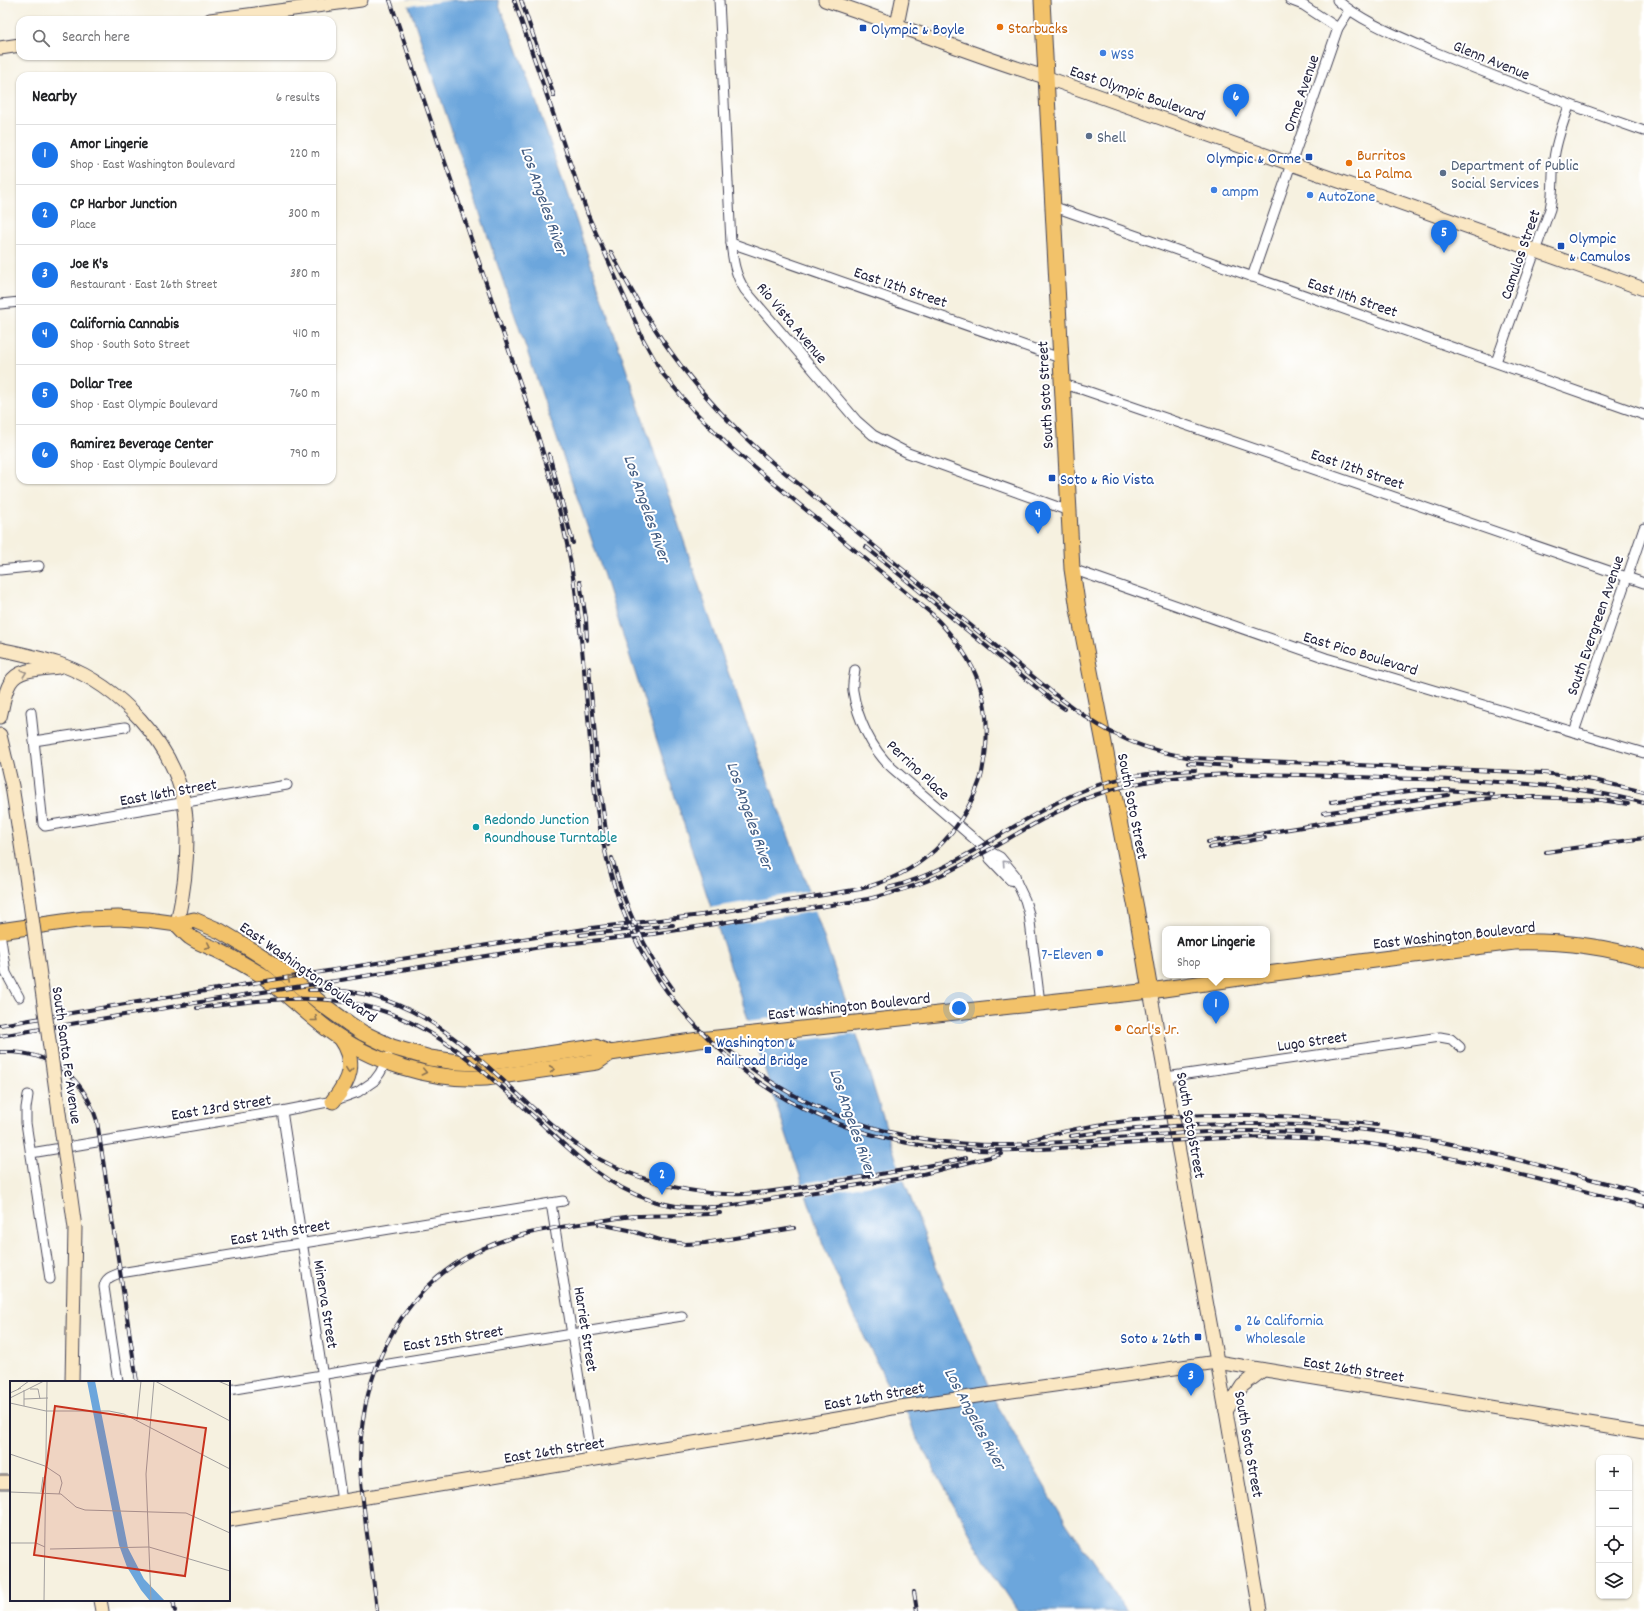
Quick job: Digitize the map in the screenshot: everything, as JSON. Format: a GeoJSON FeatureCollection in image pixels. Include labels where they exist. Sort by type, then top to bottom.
{"type":"FeatureCollection","features":[{"type":"Feature","properties":{"kind":"main road"},"geometry":{"type":"LineString","coordinates":[[240,16],[360,0]]}},
{"type":"Feature","properties":{"kind":"main road","name":"East Olympic Boulevard"},"geometry":{"type":"LineString","coordinates":[[825,0],[897,25],[1000,64],[1046,77],[1644,289]]}},
{"type":"Feature","properties":{"kind":"main road"},"geometry":{"type":"LineString","coordinates":[[897,25],[902,0]]}},
{"type":"Feature","properties":{"kind":"main road","name":"South Soto Street"},"geometry":{"type":"LineString","coordinates":[[1042,0],[1072,569],[1078,610],[1136,908],[1226,1411],[1260,1611]]}},
{"type":"Feature","properties":{"kind":"main road"},"geometry":{"type":"LineString","coordinates":[[0,48],[16,46]]}},
{"type":"Feature","properties":{"kind":"main road"},"geometry":{"type":"LineString","coordinates":[[0,649],[63,666],[93,681],[109,691],[131,710],[153,734],[168,759],[184,803],[187,844],[182,899],[177,924]]}},
{"type":"Feature","properties":{"kind":"main road"},"geometry":{"type":"LineString","coordinates":[[0,717],[7,691],[13,678],[26,672],[63,666]]}},
{"type":"Feature","properties":{"kind":"main road","name":"South Santa Fe Avenue"},"geometry":{"type":"LineString","coordinates":[[0,735],[12,786],[29,896],[75,1228],[72,1381]]}},
{"type":"Feature","properties":{"kind":"main road","name":"East Washington Boulevard"},"geometry":{"type":"LineString","coordinates":[[0,932],[84,919],[118,918],[177,924],[194,920],[220,931],[269,961],[322,1005],[363,1033],[389,1054]]}},
{"type":"Feature","properties":{"kind":"main road","name":"East Washington Boulevard"},"geometry":{"type":"LineString","coordinates":[[177,924],[190,937],[230,957],[261,975],[327,1029],[358,1048],[389,1054],[457,1062],[478,1063],[595,1047],[610,1053],[734,1036],[1150,990],[1238,978]]}},
{"type":"Feature","properties":{"kind":"main road","name":"East Washington Boulevard"},"geometry":{"type":"LineString","coordinates":[[1270,974],[1514,942],[1583,945],[1610,949],[1644,959]]}},
{"type":"Feature","properties":{"kind":"main road"},"geometry":{"type":"LineString","coordinates":[[333,1101],[347,1082],[350,1068],[348,1052],[339,1037]]}},
{"type":"Feature","properties":{"kind":"main road","name":"East 26th Street"},"geometry":{"type":"LineString","coordinates":[[230,1520],[848,1417],[893,1408],[1217,1362],[1644,1432]]}},
{"type":"Feature","properties":{"kind":"main road"},"geometry":{"type":"LineString","coordinates":[[1226,1411],[1242,1386],[1263,1370]]}},
{"type":"Feature","properties":{"kind":"main road"},"geometry":{"type":"LineString","coordinates":[[100,1601],[102,1611]]}},
{"type":"Feature","properties":{"kind":"street","name":"Rio Vista Avenue"},"geometry":{"type":"LineString","coordinates":[[719,0],[731,243],[734,265],[738,279],[745,290],[857,421],[873,435],[908,452],[1069,511]]}},
{"type":"Feature","properties":{"kind":"street"},"geometry":{"type":"LineString","coordinates":[[1290,0],[1303,5],[1338,28]]}},
{"type":"Feature","properties":{"kind":"street","name":"Glenn Avenue"},"geometry":{"type":"LineString","coordinates":[[1337,0],[1350,11],[1407,40],[1481,72],[1569,106],[1644,131]]}},
{"type":"Feature","properties":{"kind":"street","name":"Orme Avenue"},"geometry":{"type":"LineString","coordinates":[[1252,277],[1338,28],[1350,11]]}},
{"type":"Feature","properties":{"kind":"street","name":"Camulos Street"},"geometry":{"type":"LineString","coordinates":[[1496,362],[1537,250],[1553,197],[1554,158],[1559,135],[1569,106]]}},
{"type":"Feature","properties":{"kind":"street","name":"East 11th Street"},"geometry":{"type":"LineString","coordinates":[[1052,206],[1644,415]]}},
{"type":"Feature","properties":{"kind":"street","name":"East 12th Street"},"geometry":{"type":"LineString","coordinates":[[731,243],[1060,358]]}},
{"type":"Feature","properties":{"kind":"street"},"geometry":{"type":"LineString","coordinates":[[0,304],[16,302]]}},
{"type":"Feature","properties":{"kind":"street","name":"East 12th Street"},"geometry":{"type":"LineString","coordinates":[[1062,384],[1091,392],[1644,583]]}},
{"type":"Feature","properties":{"kind":"street","name":"South Evergreen Avenue"},"geometry":{"type":"LineString","coordinates":[[1574,732],[1626,576],[1644,528]]}},
{"type":"Feature","properties":{"kind":"street"},"geometry":{"type":"LineString","coordinates":[[0,570],[39,566]]}},
{"type":"Feature","properties":{"kind":"street","name":"East Pico Boulevard"},"geometry":{"type":"LineString","coordinates":[[1072,569],[1326,658],[1644,753]]}},
{"type":"Feature","properties":{"kind":"street","name":"Perrino Place"},"geometry":{"type":"LineString","coordinates":[[855,670],[853,691],[866,732],[878,754],[892,768],[987,850],[990,859],[1010,880],[1016,881],[1025,900],[1029,914],[1040,1002]]}},
{"type":"Feature","properties":{"kind":"street"},"geometry":{"type":"LineString","coordinates":[[31,712],[34,741],[125,727]]}},
{"type":"Feature","properties":{"kind":"street","name":"East 16th Street"},"geometry":{"type":"LineString","coordinates":[[34,741],[45,826],[287,785]]}},
{"type":"Feature","properties":{"kind":"street"},"geometry":{"type":"LineString","coordinates":[[0,932],[6,973],[19,997]]}},
{"type":"Feature","properties":{"kind":"street","name":"Lugo Street"},"geometry":{"type":"LineString","coordinates":[[1166,1077],[1440,1037],[1452,1039],[1460,1046]]}},
{"type":"Feature","properties":{"kind":"street","name":"East 23rd Street"},"geometry":{"type":"LineString","coordinates":[[31,1153],[282,1111],[333,1101],[358,1092],[374,1081],[380,1073],[389,1054]]}},
{"type":"Feature","properties":{"kind":"street"},"geometry":{"type":"LineString","coordinates":[[28,1095],[26,1123],[50,1279]]}},
{"type":"Feature","properties":{"kind":"street","name":"Minerva Street"},"geometry":{"type":"LineString","coordinates":[[282,1111],[342,1501]]}},
{"type":"Feature","properties":{"kind":"street","name":"East 24th Street"},"geometry":{"type":"LineString","coordinates":[[118,1381],[104,1288],[106,1280],[120,1273],[302,1242],[563,1201]]}},
{"type":"Feature","properties":{"kind":"street","name":"Harriet Street"},"geometry":{"type":"LineString","coordinates":[[551,1203],[592,1460]]}},
{"type":"Feature","properties":{"kind":"street","name":"East 25th Street"},"geometry":{"type":"LineString","coordinates":[[230,1390],[682,1316]]}},
{"type":"Feature","properties":{"kind":"water","name":"Los Angeles River"},"geometry":{"type":"Polygon","coordinates":[[[407,0],[498,0],[535,98],[728,672],[801,870],[860,1044],[897,1162],[941,1279],[996,1403],[1066,1523],[1127,1611],[1018,1611],[986,1563],[914,1432],[908,1414],[887,1382],[860,1328],[822,1242],[698,868],[602,570],[407,0]]]}},
{"type":"Feature","properties":{"kind":"pier"},"geometry":{"type":"Polygon","coordinates":[[[405,0],[453,0],[407,6],[405,0]]]}},
{"type":"Feature","properties":{"kind":"pier"},"geometry":{"type":"Polygon","coordinates":[[[810,891],[817,911],[715,927],[709,908],[810,891]]]}},
{"type":"Feature","properties":{"kind":"pier"},"geometry":{"type":"Polygon","coordinates":[[[850,1009],[859,1034],[754,1045],[746,1021],[850,1009]]]}},
{"type":"Feature","properties":{"kind":"pier"},"geometry":{"type":"Polygon","coordinates":[[[901,1166],[906,1179],[804,1196],[800,1184],[901,1166]]]}},
{"type":"Feature","properties":{"kind":"railway"},"geometry":{"type":"LineString","coordinates":[[390,0],[538,436],[558,506],[567,542],[581,635],[597,810],[603,845],[612,877],[622,908],[634,937],[649,965],[667,992],[713,1043],[750,1076],[801,1107],[851,1128],[885,1138],[910,1143],[961,1149],[1012,1150],[1250,1137],[1304,1138],[1347,1141],[1390,1147],[1476,1164],[1644,1206]]}},
{"type":"Feature","properties":{"kind":"railway"},"geometry":{"type":"LineString","coordinates":[[0,1025],[591,928],[702,915],[860,889],[901,874],[919,863],[949,836],[972,800],[982,771],[987,731],[985,705],[981,689],[967,658],[954,639],[932,614],[730,447],[693,410],[662,373],[643,339],[588,215],[514,0]]}},
{"type":"Feature","properties":{"kind":"railway"},"geometry":{"type":"LineString","coordinates":[[521,0],[554,96]]}},
{"type":"Feature","properties":{"kind":"railway"},"geometry":{"type":"LineString","coordinates":[[611,252],[627,283],[662,339],[701,390],[746,439],[1053,693],[1086,717],[1112,733],[1147,747],[1192,758],[1544,773],[1594,780],[1644,792]]}},
{"type":"Feature","properties":{"kind":"railway"},"geometry":{"type":"LineString","coordinates":[[549,454],[573,543]]}},
{"type":"Feature","properties":{"kind":"railway"},"geometry":{"type":"LineString","coordinates":[[866,547],[1053,701],[1065,709]]}},
{"type":"Feature","properties":{"kind":"railway"},"geometry":{"type":"LineString","coordinates":[[580,582],[586,619],[587,640]]}},
{"type":"Feature","properties":{"kind":"railway"},"geometry":{"type":"LineString","coordinates":[[589,668],[599,782],[608,845]]}},
{"type":"Feature","properties":{"kind":"railway"},"geometry":{"type":"LineString","coordinates":[[1188,763],[1230,766]]}},
{"type":"Feature","properties":{"kind":"railway"},"geometry":{"type":"LineString","coordinates":[[888,888],[938,870],[984,845],[1053,804],[1091,787],[1135,776],[1195,770]]}},
{"type":"Feature","properties":{"kind":"railway"},"geometry":{"type":"LineString","coordinates":[[0,1036],[547,946],[653,934],[868,899],[905,889],[941,875],[1075,803],[1113,789],[1168,778],[1205,775],[1260,774],[1482,781],[1580,790],[1612,795],[1644,803]]}},
{"type":"Feature","properties":{"kind":"railway"},"geometry":{"type":"LineString","coordinates":[[1331,802],[1416,790],[1447,790],[1493,794]]}},
{"type":"Feature","properties":{"kind":"railway"},"geometry":{"type":"LineString","coordinates":[[1323,813],[1448,795]]}},
{"type":"Feature","properties":{"kind":"railway"},"geometry":{"type":"LineString","coordinates":[[1208,842],[1471,800],[1505,797],[1540,797]]}},
{"type":"Feature","properties":{"kind":"railway"},"geometry":{"type":"LineString","coordinates":[[1535,797],[1601,800],[1628,804]]}},
{"type":"Feature","properties":{"kind":"railway"},"geometry":{"type":"LineString","coordinates":[[1209,848],[1265,838]]}},
{"type":"Feature","properties":{"kind":"railway"},"geometry":{"type":"LineString","coordinates":[[1546,852],[1644,838]]}},
{"type":"Feature","properties":{"kind":"railway"},"geometry":{"type":"LineString","coordinates":[[612,858],[617,876],[636,926],[653,959],[673,989]]}},
{"type":"Feature","properties":{"kind":"railway"},"geometry":{"type":"LineString","coordinates":[[580,935],[673,925]]}},
{"type":"Feature","properties":{"kind":"railway"},"geometry":{"type":"LineString","coordinates":[[309,990],[345,991],[377,997],[406,1008],[432,1023],[458,1041],[550,1123],[589,1153],[626,1172],[659,1183],[693,1191],[710,1193],[757,1193],[845,1180],[966,1158]]}},
{"type":"Feature","properties":{"kind":"railway"},"geometry":{"type":"LineString","coordinates":[[197,1008],[268,1000],[315,999],[362,1005],[409,1021],[451,1046],[489,1076],[580,1159],[606,1178],[634,1194],[660,1203],[681,1207],[702,1208],[734,1205],[915,1176],[1002,1154]]}},
{"type":"Feature","properties":{"kind":"railway"},"geometry":{"type":"LineString","coordinates":[[720,1042],[750,1067],[782,1089],[817,1106],[852,1121],[889,1132],[927,1139],[966,1144],[1014,1145],[1226,1131],[1284,1131],[1313,1133]]}},
{"type":"Feature","properties":{"kind":"railway"},"geometry":{"type":"LineString","coordinates":[[0,1052],[34,1055],[62,1068],[73,1078],[91,1105],[97,1121],[137,1381]]}},
{"type":"Feature","properties":{"kind":"railway"},"geometry":{"type":"LineString","coordinates":[[1030,1140],[1115,1122],[1203,1115],[1290,1117],[1377,1125]]}},
{"type":"Feature","properties":{"kind":"railway"},"geometry":{"type":"LineString","coordinates":[[1071,1136],[1122,1130],[1202,1125],[1286,1124],[1369,1130],[1428,1139],[1521,1160],[1644,1193]]}},
{"type":"Feature","properties":{"kind":"railway"},"geometry":{"type":"LineString","coordinates":[[377,1611],[361,1478],[360,1461],[363,1422],[370,1385],[383,1350],[401,1318],[424,1290],[452,1267],[485,1248],[528,1233],[635,1216],[720,1213]]}},
{"type":"Feature","properties":{"kind":"railway"},"geometry":{"type":"LineString","coordinates":[[599,1224],[629,1230],[660,1240],[685,1244],[705,1243],[794,1228]]}},
{"type":"Feature","properties":{"kind":"railway"},"geometry":{"type":"LineString","coordinates":[[914,1592],[917,1611]]}},
{"type":"Feature","properties":{"kind":"railway"},"geometry":{"type":"LineString","coordinates":[[173,1601],[175,1611]]}},
{"type":"Feature","properties":{"kind":"place","name":"Starbucks"},"geometry":{"type":"Point","coordinates":[1000,27]}},
{"type":"Feature","properties":{"kind":"place","name":"Olympic & Boyle"},"geometry":{"type":"Point","coordinates":[863,28]}},
{"type":"Feature","properties":{"kind":"place","name":"WSS"},"geometry":{"type":"Point","coordinates":[1103,53]}},
{"type":"Feature","properties":{"kind":"place","name":"Ramirez Beverage Center"},"geometry":{"type":"Point","coordinates":[1236,117]}},
{"type":"Feature","properties":{"kind":"place","name":"Shell"},"geometry":{"type":"Point","coordinates":[1089,136]}},
{"type":"Feature","properties":{"kind":"place","name":"Olympic & Orme"},"geometry":{"type":"Point","coordinates":[1309,157]}},
{"type":"Feature","properties":{"kind":"place","name":"Burritos La Palma"},"geometry":{"type":"Point","coordinates":[1349,163]}},
{"type":"Feature","properties":{"kind":"place","name":"Department of Public Social Services"},"geometry":{"type":"Point","coordinates":[1443,173]}},
{"type":"Feature","properties":{"kind":"place","name":"ampm"},"geometry":{"type":"Point","coordinates":[1214,190]}},
{"type":"Feature","properties":{"kind":"place","name":"AutoZone"},"geometry":{"type":"Point","coordinates":[1310,195]}},
{"type":"Feature","properties":{"kind":"place","name":"Olympic & Camulos"},"geometry":{"type":"Point","coordinates":[1561,246]}},
{"type":"Feature","properties":{"kind":"place","name":"Dollar Tree"},"geometry":{"type":"Point","coordinates":[1444,253]}},
{"type":"Feature","properties":{"kind":"place","name":"Soto & Rio Vista"},"geometry":{"type":"Point","coordinates":[1052,478]}},
{"type":"Feature","properties":{"kind":"place","name":"California Cannabis"},"geometry":{"type":"Point","coordinates":[1038,534]}},
{"type":"Feature","properties":{"kind":"place","name":"Redondo Junction Roundhouse Turntable"},"geometry":{"type":"Point","coordinates":[476,827]}},
{"type":"Feature","properties":{"kind":"place","name":"7-Eleven"},"geometry":{"type":"Point","coordinates":[1100,953]}},
{"type":"Feature","properties":{"kind":"place","name":"Amor Lingerie"},"geometry":{"type":"Point","coordinates":[1216,1024]}},
{"type":"Feature","properties":{"kind":"place","name":"Carl's Jr."},"geometry":{"type":"Point","coordinates":[1118,1028]}},
{"type":"Feature","properties":{"kind":"place","name":"Washington & Railroad Bridge"},"geometry":{"type":"Point","coordinates":[708,1050]}},
{"type":"Feature","properties":{"kind":"place","name":"CP Harbor Junction"},"geometry":{"type":"Point","coordinates":[662,1195]}},
{"type":"Feature","properties":{"kind":"place","name":"26 California Wholesale"},"geometry":{"type":"Point","coordinates":[1238,1328]}},
{"type":"Feature","properties":{"kind":"place","name":"Soto & 26th"},"geometry":{"type":"Point","coordinates":[1198,1337]}},
{"type":"Feature","properties":{"kind":"place","name":"Joe K's"},"geometry":{"type":"Point","coordinates":[1191,1396]}}]}
